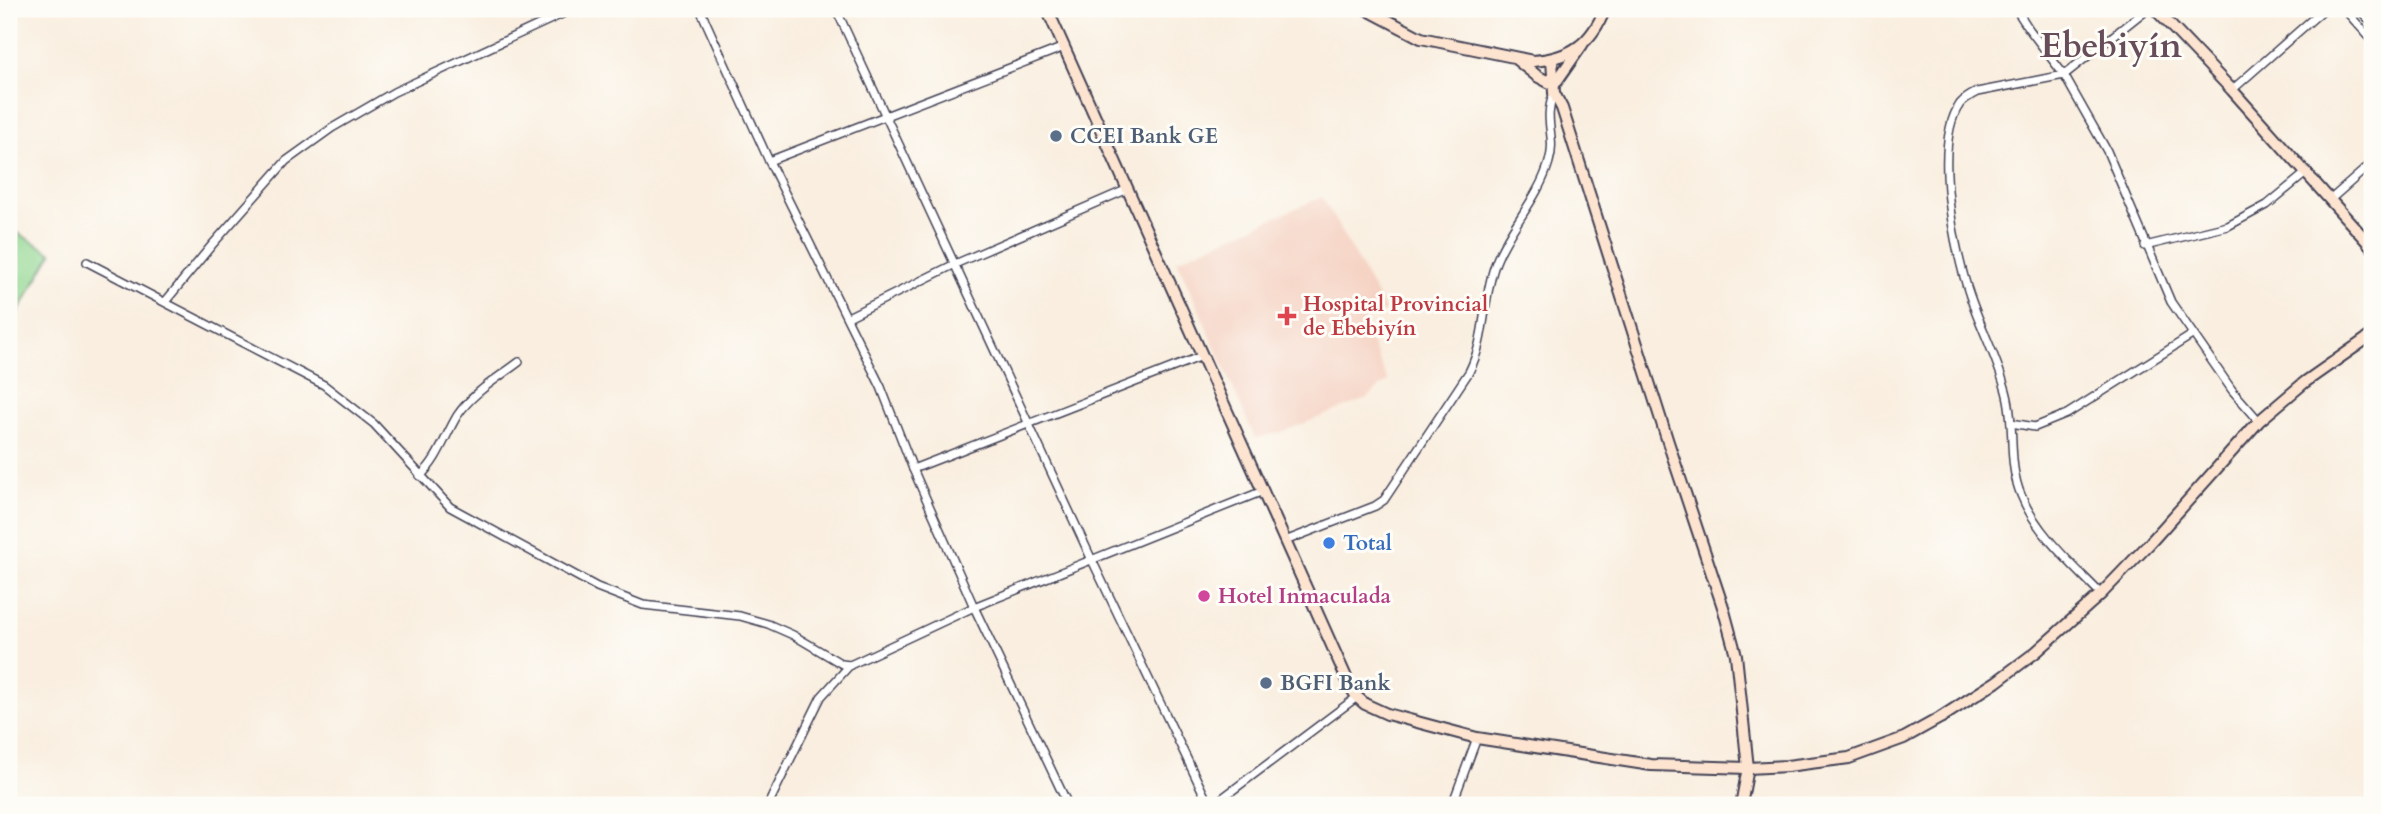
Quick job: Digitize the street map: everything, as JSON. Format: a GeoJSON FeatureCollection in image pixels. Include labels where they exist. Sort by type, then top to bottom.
{"type":"FeatureCollection","features":[{"type":"Feature","properties":{"kind":"street"},"geometry":{"type":"LineString","coordinates":[[165,302],[286,161],[332,128],[394,92],[573,9]]}},
{"type":"Feature","properties":{"kind":"street"},"geometry":{"type":"LineString","coordinates":[[700,9],[769,160],[881,387],[913,469],[974,607],[1068,805]]}},
{"type":"Feature","properties":{"kind":"street"},"geometry":{"type":"LineString","coordinates":[[836,9],[1091,558],[1211,805],[1357,697]]}},
{"type":"Feature","properties":{"kind":"street"},"geometry":{"type":"LineString","coordinates":[[1047,9],[1357,697],[1365,704],[1387,714],[1477,738],[1651,765],[1748,768],[1849,758],[1904,738],[1940,719],[2036,652],[2101,594],[2259,421],[2305,382],[2372,335]]}},
{"type":"Feature","properties":{"kind":"street"},"geometry":{"type":"LineString","coordinates":[[1366,9],[1421,38],[1533,61],[1552,59],[1583,44]]}},
{"type":"Feature","properties":{"kind":"street"},"geometry":{"type":"LineString","coordinates":[[1285,541],[1384,500],[1469,372],[1478,354],[1490,280],[1496,261],[1549,164],[1552,139],[1548,107],[1554,89],[1583,44],[1595,32],[1605,9]]}},
{"type":"Feature","properties":{"kind":"street"},"geometry":{"type":"LineString","coordinates":[[2016,9],[2064,75],[2107,151],[2171,302],[2232,390],[2259,421]]}},
{"type":"Feature","properties":{"kind":"street"},"geometry":{"type":"LineString","coordinates":[[2101,594],[2060,551],[2033,518],[2021,497],[2014,476],[2007,394],[1999,366],[1970,298],[1957,253],[1951,218],[1948,139],[1960,105],[1967,98],[1977,92],[2064,75],[2147,9]]}},
{"type":"Feature","properties":{"kind":"street"},"geometry":{"type":"LineString","coordinates":[[2155,9],[2307,172],[2372,247]]}},
{"type":"Feature","properties":{"kind":"street"},"geometry":{"type":"LineString","coordinates":[[2232,90],[2324,9]]}},
{"type":"Feature","properties":{"kind":"street"},"geometry":{"type":"LineString","coordinates":[[2344,9],[2372,40]]}},
{"type":"Feature","properties":{"kind":"street"},"geometry":{"type":"LineString","coordinates":[[2359,9],[2372,23]]}},
{"type":"Feature","properties":{"kind":"street"},"geometry":{"type":"LineString","coordinates":[[769,160],[1064,47]]}},
{"type":"Feature","properties":{"kind":"street"},"geometry":{"type":"LineString","coordinates":[[1514,57],[1554,89]]}},
{"type":"Feature","properties":{"kind":"street"},"geometry":{"type":"LineString","coordinates":[[1552,59],[1554,89],[1671,455],[1723,607],[1736,655],[1748,768],[1741,805]]}},
{"type":"Feature","properties":{"kind":"street"},"geometry":{"type":"LineString","coordinates":[[2331,199],[2372,163]]}},
{"type":"Feature","properties":{"kind":"street"},"geometry":{"type":"LineString","coordinates":[[2146,246],[2228,226],[2267,205],[2307,172]]}},
{"type":"Feature","properties":{"kind":"street"},"geometry":{"type":"LineString","coordinates":[[848,317],[955,264],[1128,189]]}},
{"type":"Feature","properties":{"kind":"street"},"geometry":{"type":"LineString","coordinates":[[88,262],[324,385],[374,424],[450,507],[573,575],[619,597],[643,605],[740,616],[768,624],[793,635],[842,664],[850,665]]}},
{"type":"Feature","properties":{"kind":"street"},"geometry":{"type":"LineString","coordinates":[[2011,423],[2035,427],[2067,414],[2192,335]]}},
{"type":"Feature","properties":{"kind":"street"},"geometry":{"type":"LineString","coordinates":[[913,469],[1202,356]]}},
{"type":"Feature","properties":{"kind":"street"},"geometry":{"type":"LineString","coordinates":[[420,476],[432,463],[458,414],[480,390],[519,362]]}},
{"type":"Feature","properties":{"kind":"street"},"geometry":{"type":"LineString","coordinates":[[768,805],[821,697],[850,665],[974,607],[1263,491]]}},
{"type":"Feature","properties":{"kind":"street"},"geometry":{"type":"LineString","coordinates":[[1452,805],[1477,738]]}},
{"type":"Feature","properties":{"kind":"shaded area","name":"Hospital Provincial de Ebebiyín"},"geometry":{"type":"Polygon","coordinates":[[[1322,197],[1385,310],[1362,322],[1388,381],[1366,399],[1279,433],[1255,438],[1177,260],[1322,197]]]}},
{"type":"Feature","properties":{"kind":"green space"},"geometry":{"type":"Polygon","coordinates":[[[9,228],[52,253],[9,328],[9,228]]]}},
{"type":"Feature","properties":{"kind":"place","name":"CCEI Bank GE"},"geometry":{"type":"Point","coordinates":[1056,136]}},
{"type":"Feature","properties":{"kind":"place","name":"Hospital Provincial de Ebebiyín"},"geometry":{"type":"Point","coordinates":[1287,316]}},
{"type":"Feature","properties":{"kind":"place","name":"Total"},"geometry":{"type":"Point","coordinates":[1329,543]}},
{"type":"Feature","properties":{"kind":"place","name":"Hotel Inmaculada"},"geometry":{"type":"Point","coordinates":[1204,596]}},
{"type":"Feature","properties":{"kind":"place","name":"BGFI Bank"},"geometry":{"type":"Point","coordinates":[1266,683]}},
{"type":"Feature","properties":{"kind":"district","name":"Ebebiyín"},"geometry":{"type":"Point","coordinates":[2111,45]}}]}
